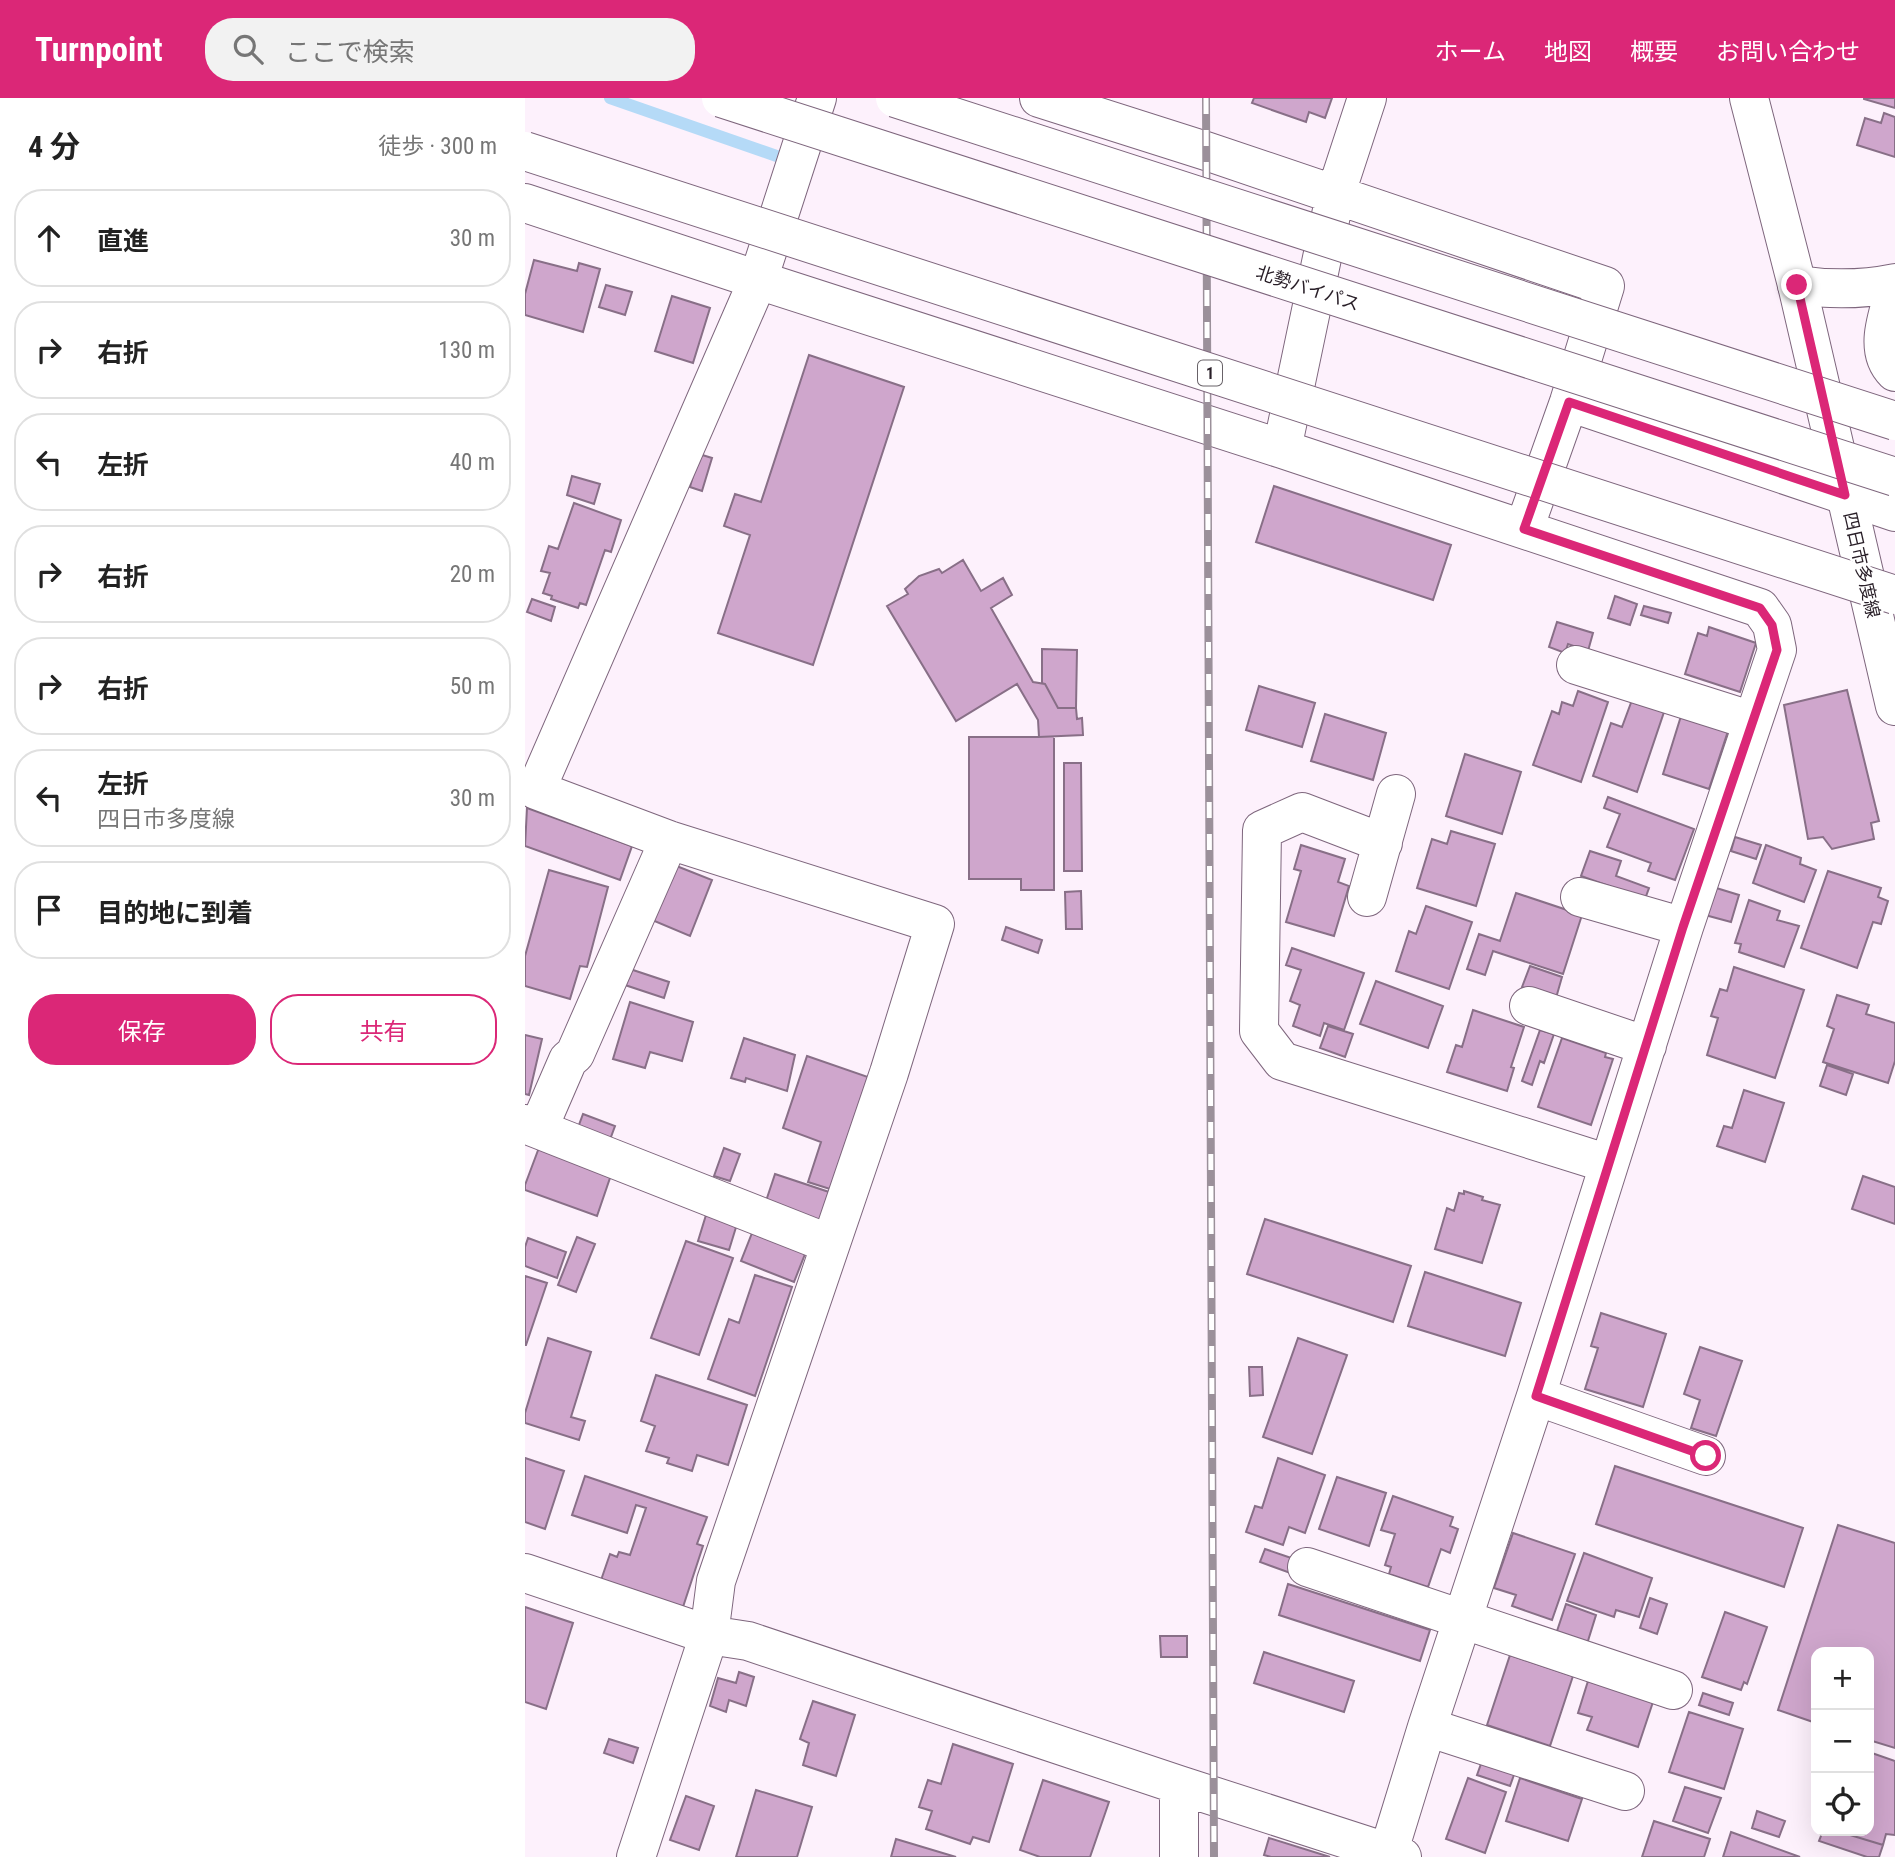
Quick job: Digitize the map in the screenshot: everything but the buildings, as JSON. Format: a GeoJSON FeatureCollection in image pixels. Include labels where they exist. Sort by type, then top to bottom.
{"type":"FeatureCollection","features":[{"type":"Feature","properties":{"kind":"main road","name":"北勢バイパス"},"geometry":{"type":"LineString","coordinates":[[721,98],[1895,477]]}},
{"type":"Feature","properties":{"kind":"main road"},"geometry":{"type":"LineString","coordinates":[[636,1857],[709,1635],[716,1581],[889,1073],[935,924],[669,840],[531,788],[758,280],[817,98]]}},
{"type":"Feature","properties":{"kind":"main road"},"geometry":{"type":"LineString","coordinates":[[895,98],[1895,421]]}},
{"type":"Feature","properties":{"kind":"main road"},"geometry":{"type":"LineString","coordinates":[[1039,98],[1206,151],[1605,286],[1569,402],[1524,529]]}},
{"type":"Feature","properties":{"kind":"main road"},"geometry":{"type":"LineString","coordinates":[[1282,449],[1335,196],[1367,98]]}},
{"type":"Feature","properties":{"kind":"main road","name":"四日市多度線"},"geometry":{"type":"LineString","coordinates":[[1749,98],[1797,285],[1895,706]]}},
{"type":"Feature","properties":{"kind":"main road","name":"1"},"geometry":{"type":"LineString","coordinates":[[525,151],[1895,595]]}},
{"type":"Feature","properties":{"kind":"main road"},"geometry":{"type":"LineString","coordinates":[[525,203],[1282,449],[1760,608],[1772,625],[1777,650],[1683,927],[1536,1396],[1427,1727],[1393,1855],[748,1641],[709,1635],[525,1573]]}},
{"type":"Feature","properties":{"kind":"main road"},"geometry":{"type":"LineString","coordinates":[[1797,285],[1830,290],[1863,289],[1895,283]]}},
{"type":"Feature","properties":{"kind":"main road"},"geometry":{"type":"LineString","coordinates":[[1895,289],[1884,332],[1883,351],[1895,372]]}},
{"type":"Feature","properties":{"kind":"main road"},"geometry":{"type":"LineString","coordinates":[[1569,402],[1895,512]]}},
{"type":"Feature","properties":{"kind":"main road"},"geometry":{"type":"LineString","coordinates":[[1576,665],[1753,721]]}},
{"type":"Feature","properties":{"kind":"main road"},"geometry":{"type":"LineString","coordinates":[[1367,897],[1396,794]]}},
{"type":"Feature","properties":{"kind":"main road"},"geometry":{"type":"LineString","coordinates":[[1383,843],[1302,812],[1262,830],[1259,1031],[1282,1061],[1609,1164]]}},
{"type":"Feature","properties":{"kind":"main road"},"geometry":{"type":"LineString","coordinates":[[669,840],[575,1055],[568,1060],[532,1125],[830,1244]]}},
{"type":"Feature","properties":{"kind":"main road"},"geometry":{"type":"LineString","coordinates":[[1580,897],[1683,927]]}},
{"type":"Feature","properties":{"kind":"main road"},"geometry":{"type":"LineString","coordinates":[[1529,1006],[1647,1046]]}},
{"type":"Feature","properties":{"kind":"main road"},"geometry":{"type":"LineString","coordinates":[[1536,1396],[1706,1456]]}},
{"type":"Feature","properties":{"kind":"main road"},"geometry":{"type":"LineString","coordinates":[[1307,1567],[1673,1690]]}},
{"type":"Feature","properties":{"kind":"main road"},"geometry":{"type":"LineString","coordinates":[[1427,1727],[1625,1791]]}},
{"type":"Feature","properties":{"kind":"main road"},"geometry":{"type":"LineString","coordinates":[[1179,1785],[1179,1857]]}},
{"type":"Feature","properties":{"kind":"waterway"},"geometry":{"type":"LineString","coordinates":[[610,98],[788,160],[790,155]]}},
{"type":"Feature","properties":{"kind":"railway"},"geometry":{"type":"LineString","coordinates":[[1206,98],[1214,1857]]}},
{"type":"Feature","properties":{"kind":"route"},"geometry":{"type":"LineString","coordinates":[[1706,1456],[1536,1396],[1683,927],[1777,650],[1772,625],[1760,608],[1524,529],[1569,402],[1845,495],[1797,285]]}}]}
